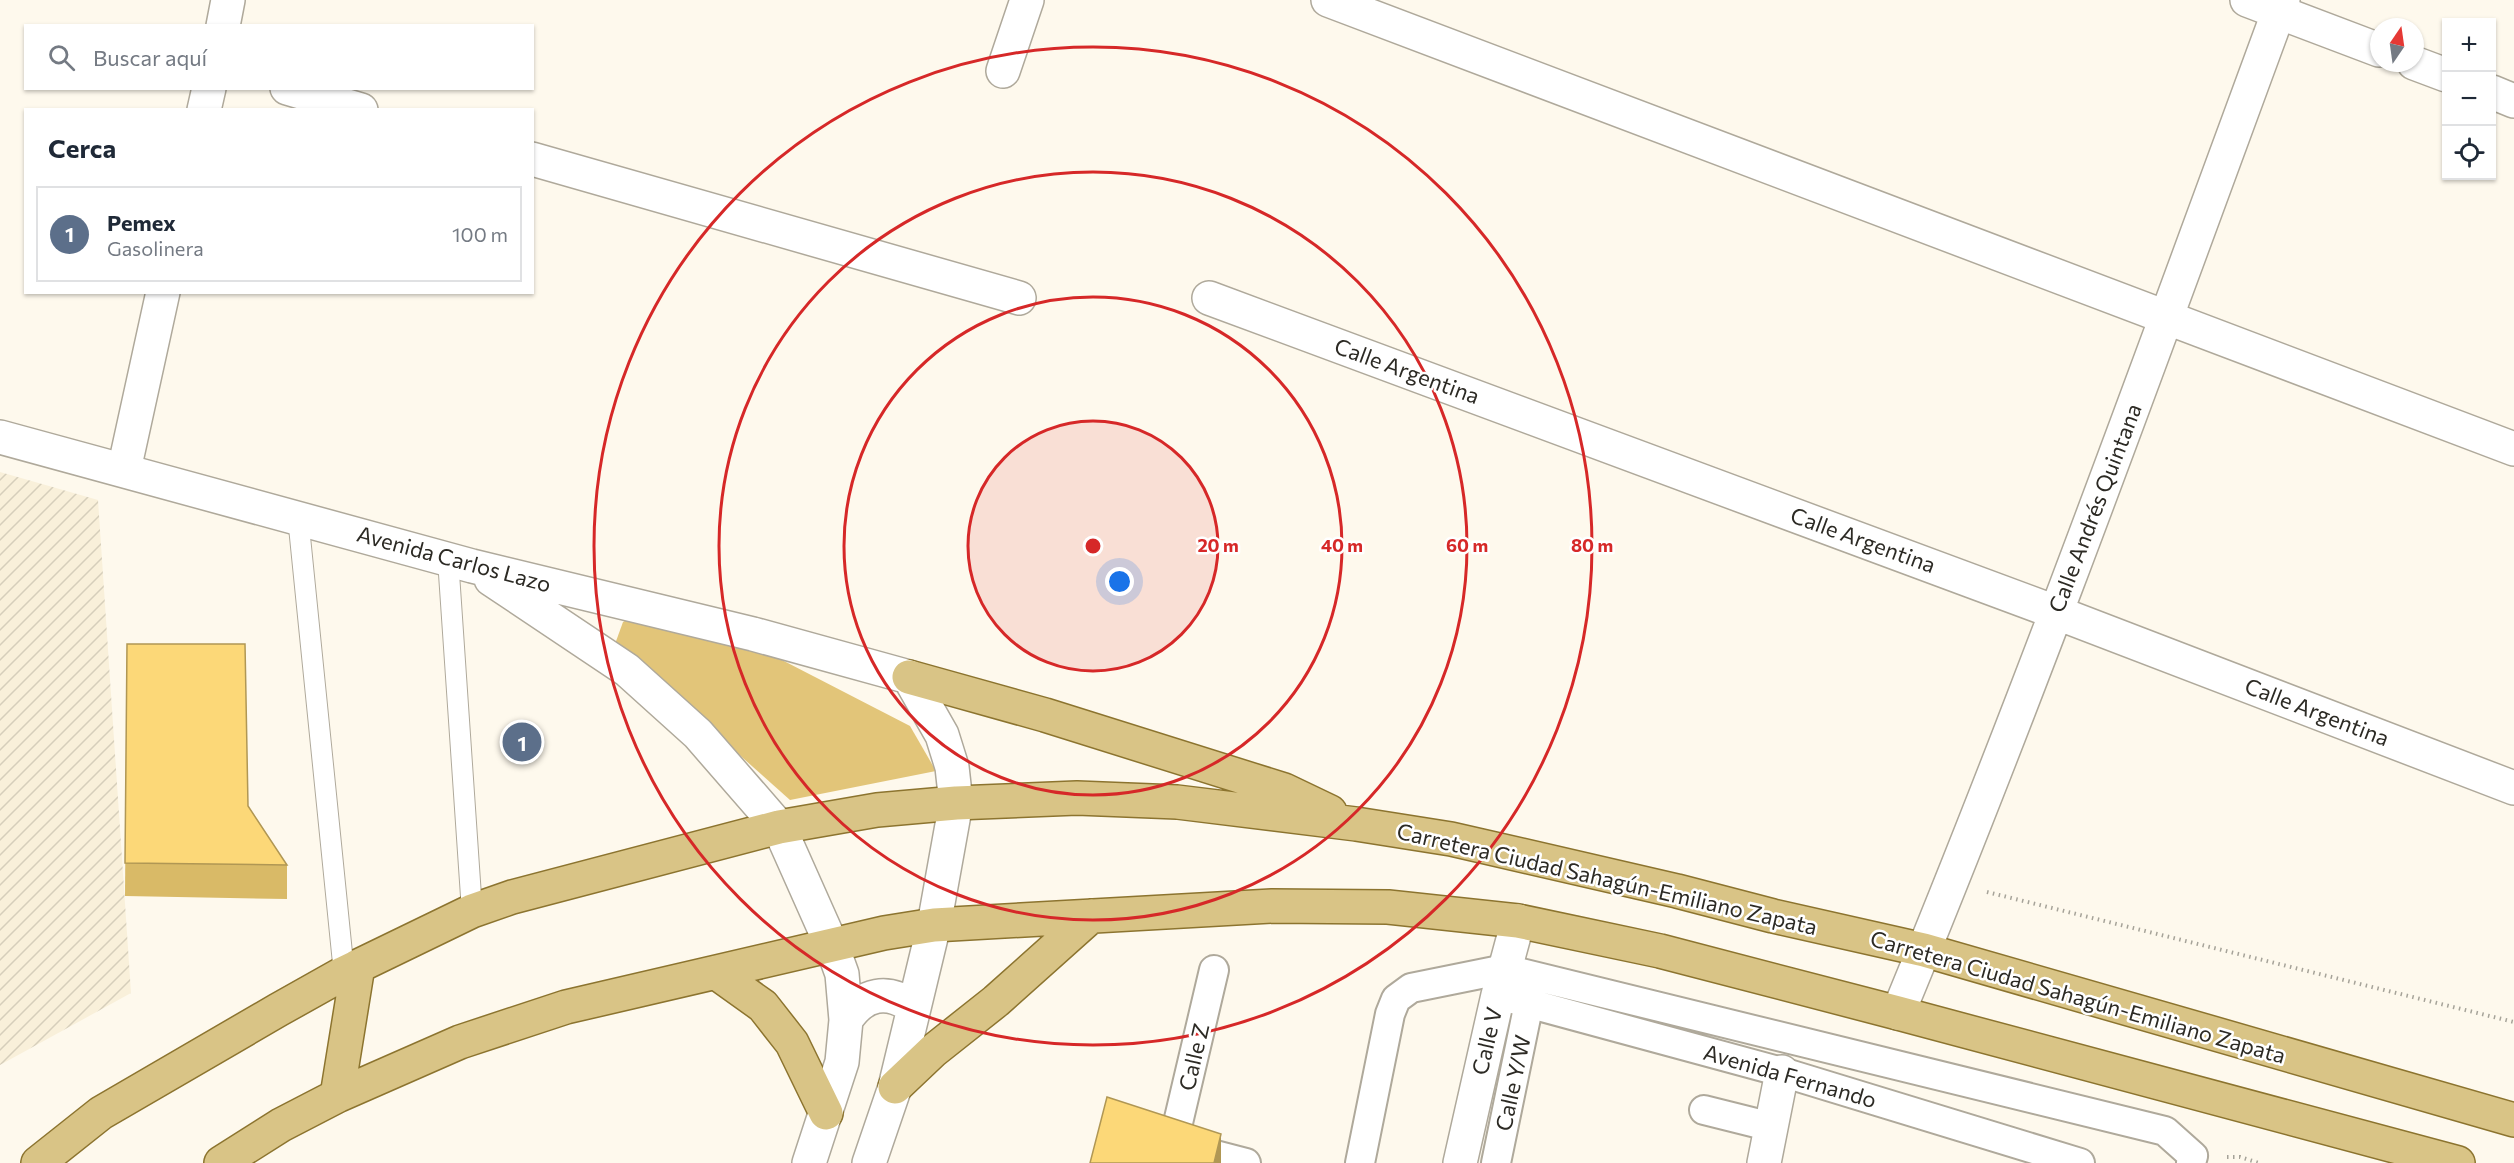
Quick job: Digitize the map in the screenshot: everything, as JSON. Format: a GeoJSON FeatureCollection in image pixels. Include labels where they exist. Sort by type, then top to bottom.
{"type":"FeatureCollection","features":[{"type":"Feature","properties":{"kind":"main road"},"geometry":{"type":"LineString","coordinates":[[909,677],[1045,715],[1284,790],[1356,824]]}},
{"type":"Feature","properties":{"kind":"main road","name":"Carretera Ciudad Sahagún-Emiliano Zapata"},"geometry":{"type":"LineString","coordinates":[[38,1163],[101,1113],[351,970],[472,911],[512,897],[779,827],[877,810],[956,803],[1077,798],[1177,802],[1356,824],[1451,839],[1924,950],[2514,1120]]}},
{"type":"Feature","properties":{"kind":"main road"},"geometry":{"type":"LineString","coordinates":[[221,1163],[282,1125],[337,1096],[460,1042],[566,1007],[884,933],[934,925],[1307,906],[1388,907],[1518,921],[1660,951],[2458,1163]]}},
{"type":"Feature","properties":{"kind":"main road"},"geometry":{"type":"LineString","coordinates":[[896,1087],[933,1051],[996,1001],[1091,916]]}},
{"type":"Feature","properties":{"kind":"main road"},"geometry":{"type":"LineString","coordinates":[[337,1096],[351,970]]}},
{"type":"Feature","properties":{"kind":"main road"},"geometry":{"type":"LineString","coordinates":[[717,973],[764,1006],[792,1043],[826,1113]]}},
{"type":"Feature","properties":{"kind":"street"},"geometry":{"type":"LineString","coordinates":[[222,24],[228,0]]}},
{"type":"Feature","properties":{"kind":"street"},"geometry":{"type":"LineString","coordinates":[[1003,71],[1028,0]]}},
{"type":"Feature","properties":{"kind":"street"},"geometry":{"type":"LineString","coordinates":[[1328,0],[2514,449]]}},
{"type":"Feature","properties":{"kind":"street"},"geometry":{"type":"LineString","coordinates":[[2247,0],[2281,6],[2370,46]]}},
{"type":"Feature","properties":{"kind":"street","name":"Calle Andrés Quintana"},"geometry":{"type":"LineString","coordinates":[[1898,1013],[1952,884],[2166,319],[2281,6]]}},
{"type":"Feature","properties":{"kind":"street"},"geometry":{"type":"LineString","coordinates":[[2424,67],[2442,74]]}},
{"type":"Feature","properties":{"kind":"street"},"geometry":{"type":"LineString","coordinates":[[204,108],[209,90]]}},
{"type":"Feature","properties":{"kind":"street"},"geometry":{"type":"LineString","coordinates":[[294,90],[354,108]]}},
{"type":"Feature","properties":{"kind":"street"},"geometry":{"type":"LineString","coordinates":[[2496,94],[2514,101]]}},
{"type":"Feature","properties":{"kind":"street"},"geometry":{"type":"LineString","coordinates":[[534,160],[1019,298]]}},
{"type":"Feature","properties":{"kind":"street"},"geometry":{"type":"LineString","coordinates":[[124,470],[163,294]]}},
{"type":"Feature","properties":{"kind":"street","name":"Calle Argentina"},"geometry":{"type":"LineString","coordinates":[[1209,298],[2055,612],[2514,788]]}},
{"type":"Feature","properties":{"kind":"street","name":"Avenida Carlos Lazo"},"geometry":{"type":"LineString","coordinates":[[0,437],[460,562],[753,634],[909,677]]}},
{"type":"Feature","properties":{"kind":"street"},"geometry":{"type":"LineString","coordinates":[[460,562],[627,670],[698,734],[779,827],[832,946],[842,974],[846,1020],[842,1062],[809,1163]]}},
{"type":"Feature","properties":{"kind":"street"},"geometry":{"type":"LineString","coordinates":[[869,1163],[896,1087],[934,925],[956,803],[952,767],[942,735],[909,677]]}},
{"type":"Feature","properties":{"kind":"street","name":"Calle V"},"geometry":{"type":"LineString","coordinates":[[1460,1163],[1518,921]]}},
{"type":"Feature","properties":{"kind":"street","name":"Calle Z"},"geometry":{"type":"LineString","coordinates":[[1214,969],[1173,1144],[1246,1163]]}},
{"type":"Feature","properties":{"kind":"street"},"geometry":{"type":"LineString","coordinates":[[1360,1163],[1390,1014],[1396,999],[1411,988],[1502,982],[2165,1131],[2192,1159]]}},
{"type":"Feature","properties":{"kind":"street","name":"Avenida Fernando"},"geometry":{"type":"LineString","coordinates":[[1502,982],[1529,1003],[1782,1071],[2071,1162]]}},
{"type":"Feature","properties":{"kind":"street"},"geometry":{"type":"LineString","coordinates":[[846,1020],[858,1004],[882,995],[895,997],[914,1008]]}},
{"type":"Feature","properties":{"kind":"street","name":"Calle Y/W"},"geometry":{"type":"LineString","coordinates":[[1496,1163],[1529,1003]]}},
{"type":"Feature","properties":{"kind":"street"},"geometry":{"type":"LineString","coordinates":[[1764,1163],[1782,1071]]}},
{"type":"Feature","properties":{"kind":"street"},"geometry":{"type":"LineString","coordinates":[[1704,1110],[1772,1126]]}},
{"type":"Feature","properties":{"kind":"lane"},"geometry":{"type":"LineString","coordinates":[[298,518],[351,970]]}},
{"type":"Feature","properties":{"kind":"lane"},"geometry":{"type":"LineString","coordinates":[[460,562],[472,911]]}},
{"type":"Feature","properties":{"kind":"path"},"geometry":{"type":"LineString","coordinates":[[1952,884],[2514,1022]]}},
{"type":"Feature","properties":{"kind":"shaded area"},"geometry":{"type":"Polygon","coordinates":[[[0,472],[98,500],[131,993],[0,1065],[0,472]]]}},
{"type":"Feature","properties":{"kind":"shaded area"},"geometry":{"type":"Polygon","coordinates":[[[634,616],[782,660],[910,726],[936,771],[790,800],[615,644],[623,622],[634,616]]]}},
{"type":"Feature","properties":{"kind":"building"},"geometry":{"type":"Polygon","coordinates":[[[127,644],[245,644],[248,806],[287,865],[125,863],[127,644]]]}},
{"type":"Feature","properties":{"kind":"building"},"geometry":{"type":"Polygon","coordinates":[[[1107,1097],[1221,1134],[1214,1163],[1090,1163],[1107,1097]]]}},
{"type":"Feature","properties":{"kind":"place","name":"Pemex"},"geometry":{"type":"Point","coordinates":[522,742]}}]}
